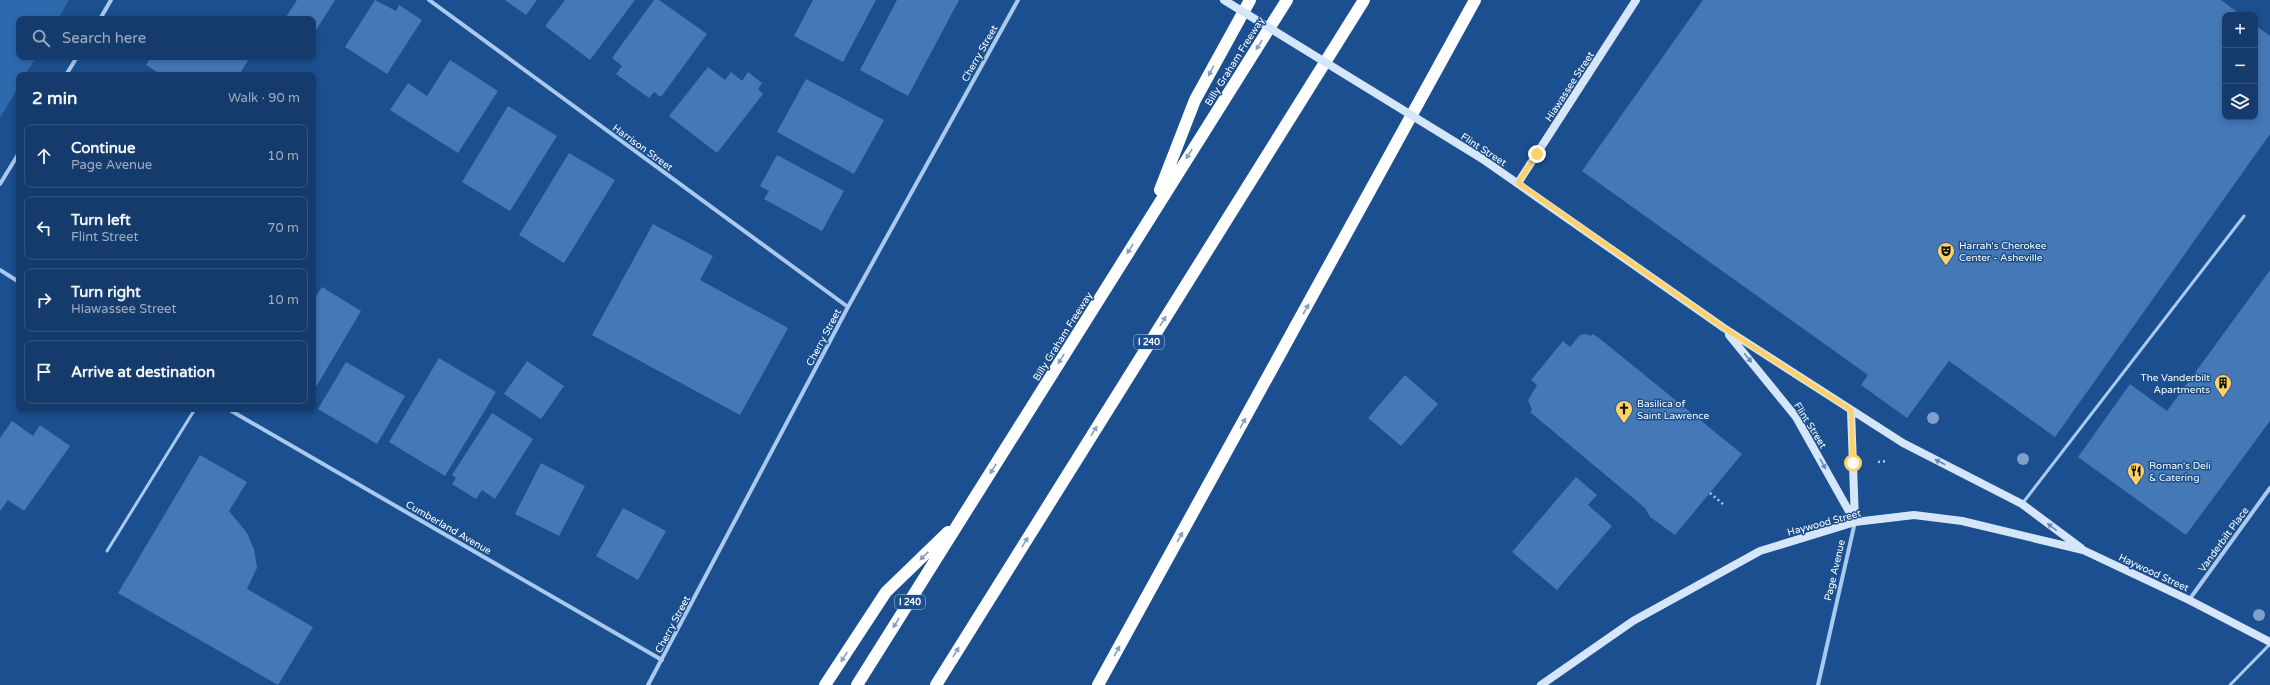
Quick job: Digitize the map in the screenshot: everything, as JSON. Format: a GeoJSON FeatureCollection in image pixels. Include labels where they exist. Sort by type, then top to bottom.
{"type":"FeatureCollection","features":[{"type":"Feature","properties":{"kind":"highway"},"geometry":{"type":"LineString","coordinates":[[1150,216],[1195,100],[1250,0]]}},
{"type":"Feature","properties":{"kind":"highway","name":"Billy Graham Freeway"},"geometry":{"type":"LineString","coordinates":[[857,685],[1150,216],[1288,0]]}},
{"type":"Feature","properties":{"kind":"highway","name":"I 240"},"geometry":{"type":"LineString","coordinates":[[936,685],[1364,0]]}},
{"type":"Feature","properties":{"kind":"highway"},"geometry":{"type":"LineString","coordinates":[[1098,685],[1475,0]]}},
{"type":"Feature","properties":{"kind":"highway"},"geometry":{"type":"LineString","coordinates":[[826,685],[886,592],[962,519]]}},
{"type":"Feature","properties":{"kind":"street"},"geometry":{"type":"LineString","coordinates":[[102,16],[112,0]]}},
{"type":"Feature","properties":{"kind":"street","name":"Harrison Street"},"geometry":{"type":"LineString","coordinates":[[429,0],[848,307]]}},
{"type":"Feature","properties":{"kind":"street","name":"Cherry Street"},"geometry":{"type":"LineString","coordinates":[[648,685],[848,307],[1018,0]]}},
{"type":"Feature","properties":{"kind":"street","name":"Flint Street"},"geometry":{"type":"LineString","coordinates":[[1224,0],[1481,158],[1724,328],[1851,410],[1903,443],[2022,504],[2083,550]]}},
{"type":"Feature","properties":{"kind":"street","name":"Hiawassee Street"},"geometry":{"type":"LineString","coordinates":[[1518,183],[1636,0]]}},
{"type":"Feature","properties":{"kind":"street"},"geometry":{"type":"LineString","coordinates":[[68,72],[75,60]]}},
{"type":"Feature","properties":{"kind":"street"},"geometry":{"type":"LineString","coordinates":[[0,184],[16,158]]}},
{"type":"Feature","properties":{"kind":"street"},"geometry":{"type":"LineString","coordinates":[[0,270],[16,280]]}},
{"type":"Feature","properties":{"kind":"street","name":"Flint Street"},"geometry":{"type":"LineString","coordinates":[[1724,328],[1796,417],[1855,522]]}},
{"type":"Feature","properties":{"kind":"street","name":"Page Avenue"},"geometry":{"type":"LineString","coordinates":[[1818,685],[1855,522],[1851,410]]}},
{"type":"Feature","properties":{"kind":"street","name":"Cumberland Avenue"},"geometry":{"type":"LineString","coordinates":[[233,412],[662,660]]}},
{"type":"Feature","properties":{"kind":"street","name":"Vanderbilt Place"},"geometry":{"type":"LineString","coordinates":[[2189,600],[2270,488]]}},
{"type":"Feature","properties":{"kind":"street","name":"Haywood Street"},"geometry":{"type":"LineString","coordinates":[[1541,685],[1633,621],[1760,550],[1855,522],[1914,516],[1948,520],[2083,550],[2189,600],[2270,643]]}},
{"type":"Feature","properties":{"kind":"lane"},"geometry":{"type":"LineString","coordinates":[[2022,504],[2244,216]]}},
{"type":"Feature","properties":{"kind":"lane"},"geometry":{"type":"LineString","coordinates":[[107,551],[193,412]]}},
{"type":"Feature","properties":{"kind":"lane"},"geometry":{"type":"LineString","coordinates":[[2230,685],[2270,643]]}},
{"type":"Feature","properties":{"kind":"path"},"geometry":{"type":"LineString","coordinates":[[1710,493],[1724,504]]}},
{"type":"Feature","properties":{"kind":"shaded area"},"geometry":{"type":"Polygon","coordinates":[[[0,0],[69,0],[60,16],[16,16],[16,60],[34,60],[27,72],[16,72],[16,91],[0,118],[0,0]]]}},
{"type":"Feature","properties":{"kind":"building"},"geometry":{"type":"Polygon","coordinates":[[[297,0],[335,0],[316,30],[316,16],[287,16],[297,0]]]}},
{"type":"Feature","properties":{"kind":"building"},"geometry":{"type":"Polygon","coordinates":[[[375,0],[396,11],[399,5],[422,20],[387,74],[345,47],[375,0]]]}},
{"type":"Feature","properties":{"kind":"building"},"geometry":{"type":"Polygon","coordinates":[[[505,0],[537,0],[526,15],[505,0]]]}},
{"type":"Feature","properties":{"kind":"building"},"geometry":{"type":"Polygon","coordinates":[[[565,0],[635,0],[590,60],[545,26],[565,0]]]}},
{"type":"Feature","properties":{"kind":"building"},"geometry":{"type":"Polygon","coordinates":[[[654,0],[659,0],[707,34],[661,97],[654,92],[649,98],[616,74],[622,66],[612,58],[654,0]]]}},
{"type":"Feature","properties":{"kind":"building"},"geometry":{"type":"Polygon","coordinates":[[[813,0],[876,0],[843,62],[794,36],[813,0]]]}},
{"type":"Feature","properties":{"kind":"building"},"geometry":{"type":"Polygon","coordinates":[[[897,0],[959,0],[908,96],[860,70],[897,0]]]}},
{"type":"Feature","properties":{"kind":"building","name":"Harrah's Cherokee Center - Asheville"},"geometry":{"type":"Polygon","coordinates":[[[1703,0],[2221,0],[2237,12],[2222,12],[2222,120],[2258,120],[2258,27],[2270,36],[2270,134],[2055,437],[1949,361],[1907,418],[1861,385],[1868,375],[1582,171],[1703,0]]]}},
{"type":"Feature","properties":{"kind":"building"},"geometry":{"type":"Polygon","coordinates":[[[149,60],[248,60],[241,72],[157,72],[146,65],[149,60]]]}},
{"type":"Feature","properties":{"kind":"building"},"geometry":{"type":"Polygon","coordinates":[[[450,60],[498,91],[458,153],[390,110],[408,83],[427,96],[450,60]]]}},
{"type":"Feature","properties":{"kind":"building"},"geometry":{"type":"Polygon","coordinates":[[[708,67],[725,80],[731,72],[742,81],[748,72],[762,83],[758,89],[763,94],[717,153],[669,116],[708,67]]]}},
{"type":"Feature","properties":{"kind":"building"},"geometry":{"type":"Polygon","coordinates":[[[806,79],[884,120],[854,174],[777,132],[806,79]]]}},
{"type":"Feature","properties":{"kind":"building"},"geometry":{"type":"Polygon","coordinates":[[[508,106],[557,136],[510,211],[462,182],[508,106]]]}},
{"type":"Feature","properties":{"kind":"building"},"geometry":{"type":"Polygon","coordinates":[[[569,153],[615,180],[564,263],[519,235],[569,153]]]}},
{"type":"Feature","properties":{"kind":"building"},"geometry":{"type":"Polygon","coordinates":[[[777,155],[844,191],[822,231],[764,199],[769,191],[760,186],[777,155]]]}},
{"type":"Feature","properties":{"kind":"building"},"geometry":{"type":"Polygon","coordinates":[[[653,224],[713,256],[700,280],[788,328],[740,415],[592,335],[653,224]]]}},
{"type":"Feature","properties":{"kind":"building","name":"The Vanderbilt Apartments"},"geometry":{"type":"Polygon","coordinates":[[[2270,270],[2270,421],[2186,535],[2078,457],[2130,384],[2167,411],[2270,270]]]}},
{"type":"Feature","properties":{"kind":"building"},"geometry":{"type":"Polygon","coordinates":[[[322,287],[361,311],[316,387],[316,296],[322,287]]]}},
{"type":"Feature","properties":{"kind":"building","name":"Basilica of Saint Lawrence"},"geometry":{"type":"Polygon","coordinates":[[[1586,334],[1591,336],[1593,334],[1599,338],[1742,454],[1675,535],[1650,517],[1645,508],[1530,412],[1532,410],[1528,400],[1537,385],[1531,380],[1563,341],[1570,347],[1580,335],[1586,334]]]}},
{"type":"Feature","properties":{"kind":"building"},"geometry":{"type":"Polygon","coordinates":[[[439,358],[496,392],[445,476],[389,442],[439,358]]]}},
{"type":"Feature","properties":{"kind":"building"},"geometry":{"type":"Polygon","coordinates":[[[527,361],[564,386],[541,419],[504,394],[527,361]]]}},
{"type":"Feature","properties":{"kind":"building"},"geometry":{"type":"Polygon","coordinates":[[[346,362],[405,396],[377,444],[318,409],[346,362]]]}},
{"type":"Feature","properties":{"kind":"building"},"geometry":{"type":"Polygon","coordinates":[[[1405,375],[1438,404],[1401,446],[1368,418],[1405,375]]]}},
{"type":"Feature","properties":{"kind":"building"},"geometry":{"type":"Polygon","coordinates":[[[492,413],[533,439],[495,499],[482,490],[476,499],[452,484],[456,478],[452,475],[492,413]]]}},
{"type":"Feature","properties":{"kind":"building"},"geometry":{"type":"Polygon","coordinates":[[[12,421],[33,436],[40,425],[70,446],[24,511],[8,500],[0,511],[0,438],[12,421]]]}},
{"type":"Feature","properties":{"kind":"building"},"geometry":{"type":"Polygon","coordinates":[[[200,455],[247,482],[229,511],[247,533],[254,549],[257,568],[247,589],[313,627],[278,685],[118,593],[200,455]]]}},
{"type":"Feature","properties":{"kind":"building"},"geometry":{"type":"Polygon","coordinates":[[[541,463],[585,486],[559,536],[515,514],[541,463]]]}},
{"type":"Feature","properties":{"kind":"building"},"geometry":{"type":"Polygon","coordinates":[[[1576,477],[1597,495],[1588,505],[1612,526],[1557,590],[1512,552],[1576,477]]]}},
{"type":"Feature","properties":{"kind":"building"},"geometry":{"type":"Polygon","coordinates":[[[623,508],[666,531],[638,580],[596,556],[623,508]]]}},
{"type":"Feature","properties":{"kind":"place","name":"Harrah's Cherokee Center - Asheville"},"geometry":{"type":"Point","coordinates":[1946,266]}},
{"type":"Feature","properties":{"kind":"place","name":"The Vanderbilt Apartments"},"geometry":{"type":"Point","coordinates":[2223,398]}},
{"type":"Feature","properties":{"kind":"place","name":"Basilica of Saint Lawrence"},"geometry":{"type":"Point","coordinates":[1624,424]}},
{"type":"Feature","properties":{"kind":"place","name":"Roman's Deli & Catering"},"geometry":{"type":"Point","coordinates":[2136,486]}},
{"type":"Feature","properties":{"kind":"route"},"geometry":{"type":"LineString","coordinates":[[1537,154],[1518,183],[1724,328],[1851,410],[1853,463]]}}]}
